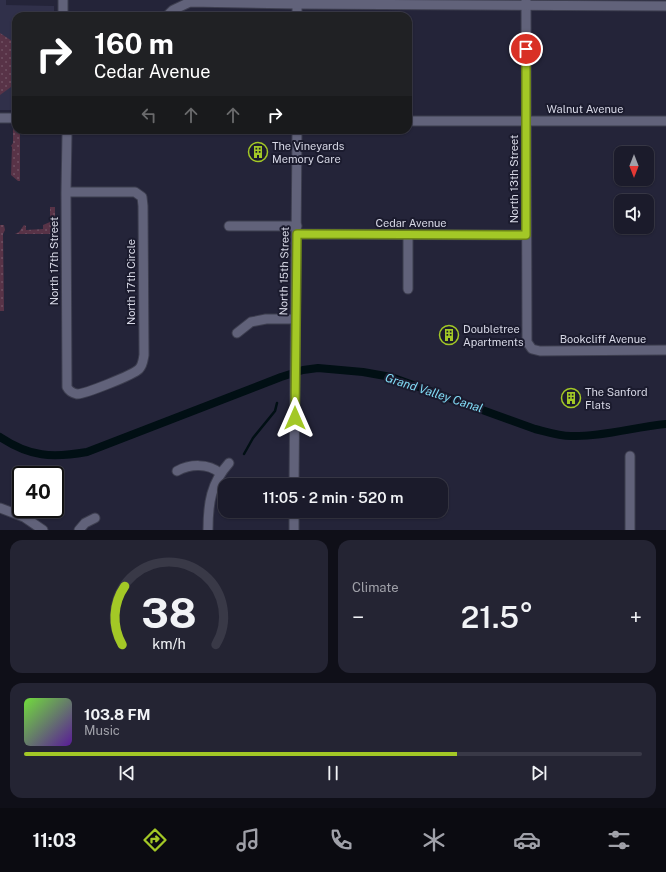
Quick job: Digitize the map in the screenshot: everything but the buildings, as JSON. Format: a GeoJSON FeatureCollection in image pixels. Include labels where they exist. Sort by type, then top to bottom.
{"type":"FeatureCollection","features":[{"type":"Feature","properties":{"kind":"street"},"geometry":{"type":"LineString","coordinates":[[63,12],[64,0]]}},
{"type":"Feature","properties":{"kind":"street"},"geometry":{"type":"LineString","coordinates":[[171,12],[190,2],[526,3],[666,6]]}},
{"type":"Feature","properties":{"kind":"street","name":"North 13th Street"},"geometry":{"type":"LineString","coordinates":[[526,3],[526,337],[528,344],[532,349],[540,351]]}},
{"type":"Feature","properties":{"kind":"street"},"geometry":{"type":"LineString","coordinates":[[0,118],[12,118]]}},
{"type":"Feature","properties":{"kind":"street","name":"Walnut Avenue"},"geometry":{"type":"LineString","coordinates":[[412,120],[666,120]]}},
{"type":"Feature","properties":{"kind":"street","name":"North 17th Street"},"geometry":{"type":"LineString","coordinates":[[66,134],[67,387],[70,391]]}},
{"type":"Feature","properties":{"kind":"street","name":"North 15th Street"},"geometry":{"type":"LineString","coordinates":[[294,478],[297,134]]}},
{"type":"Feature","properties":{"kind":"street","name":"North 17th Circle"},"geometry":{"type":"LineString","coordinates":[[66,192],[135,192],[142,197],[143,206],[144,355],[142,365],[138,370],[128,375],[85,392],[76,394],[70,391]]}},
{"type":"Feature","properties":{"kind":"street","name":"Cedar Avenue"},"geometry":{"type":"LineString","coordinates":[[229,226],[408,234],[526,235]]}},
{"type":"Feature","properties":{"kind":"street"},"geometry":{"type":"LineString","coordinates":[[408,234],[408,289]]}},
{"type":"Feature","properties":{"kind":"street"},"geometry":{"type":"LineString","coordinates":[[238,333],[250,322],[266,319],[295,319]]}},
{"type":"Feature","properties":{"kind":"street","name":"Bookcliff Avenue"},"geometry":{"type":"LineString","coordinates":[[540,351],[666,350]]}},
{"type":"Feature","properties":{"kind":"street"},"geometry":{"type":"LineString","coordinates":[[630,456],[630,530]]}},
{"type":"Feature","properties":{"kind":"street"},"geometry":{"type":"LineString","coordinates":[[208,530],[210,499],[214,486],[220,473],[229,463]]}},
{"type":"Feature","properties":{"kind":"street"},"geometry":{"type":"LineString","coordinates":[[177,471],[190,465],[196,465],[216,469],[220,473]]}},
{"type":"Feature","properties":{"kind":"street"},"geometry":{"type":"LineString","coordinates":[[0,508],[24,517],[43,530]]}},
{"type":"Feature","properties":{"kind":"street"},"geometry":{"type":"LineString","coordinates":[[80,530],[85,523],[95,518]]}},
{"type":"Feature","properties":{"kind":"street"},"geometry":{"type":"LineString","coordinates":[[294,518],[294,530]]}},
{"type":"Feature","properties":{"kind":"shaded area"},"geometry":{"type":"Polygon","coordinates":[[[0,0],[6,0],[6,5],[54,6],[54,12],[12,12],[12,110],[0,110],[0,0]]]}},
{"type":"Feature","properties":{"kind":"shaded area"},"geometry":{"type":"Polygon","coordinates":[[[0,33],[12,41],[12,86],[0,95],[0,33]]]}},
{"type":"Feature","properties":{"kind":"shaded area"},"geometry":{"type":"Polygon","coordinates":[[[13,134],[20,134],[20,181],[11,175],[11,146],[13,143],[13,134]]]}},
{"type":"Feature","properties":{"kind":"shaded area"},"geometry":{"type":"Polygon","coordinates":[[[50,207],[55,207],[55,234],[15,234],[19,232],[24,225],[26,226],[26,230],[43,229],[43,225],[50,222],[50,207]]]}},
{"type":"Feature","properties":{"kind":"shaded area"},"geometry":{"type":"Polygon","coordinates":[[[0,225],[4,225],[5,230],[3,234],[4,311],[0,311],[0,225]]]}},
{"type":"Feature","properties":{"kind":"waterway","name":"Grand Valley Canal"},"geometry":{"type":"LineString","coordinates":[[0,437],[21,449],[42,454],[63,455],[87,452],[281,377],[303,370],[318,368],[363,372],[391,377],[535,429],[553,434],[571,436],[595,435],[666,424]]}},
{"type":"Feature","properties":{"kind":"waterway"},"geometry":{"type":"LineString","coordinates":[[244,454],[253,438],[275,411],[277,403]]}},
{"type":"Feature","properties":{"kind":"place","name":"The Vineyards Memory Care"},"geometry":{"type":"Point","coordinates":[258,152]}},
{"type":"Feature","properties":{"kind":"place","name":"Doubletree Apartments"},"geometry":{"type":"Point","coordinates":[449,335]}},
{"type":"Feature","properties":{"kind":"place","name":"The Sanford Flats"},"geometry":{"type":"Point","coordinates":[571,398]}},
{"type":"Feature","properties":{"kind":"route"},"geometry":{"type":"LineString","coordinates":[[295,418],[297,234],[526,235],[526,49]]}}]}
